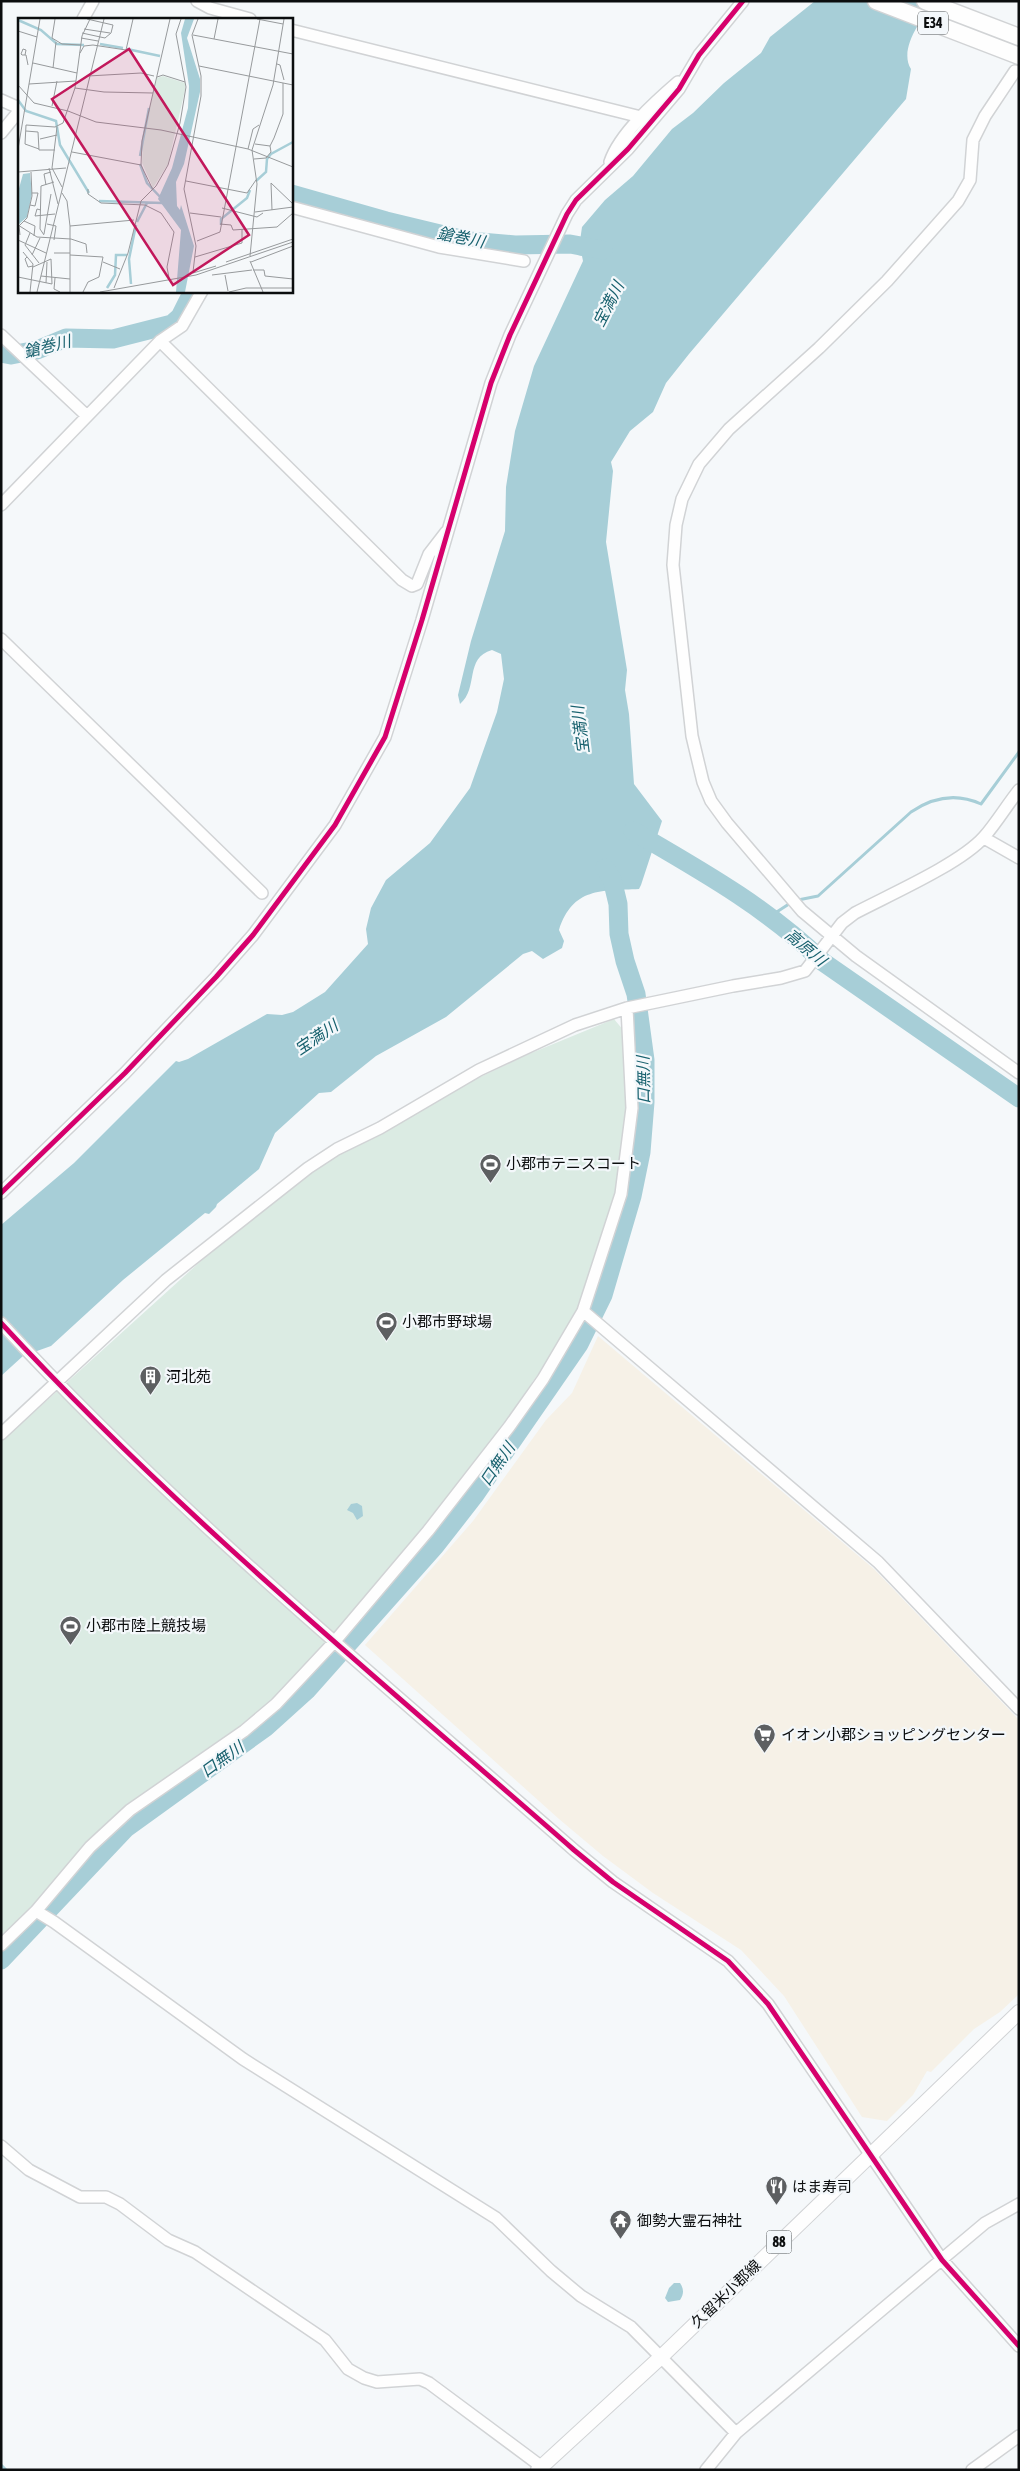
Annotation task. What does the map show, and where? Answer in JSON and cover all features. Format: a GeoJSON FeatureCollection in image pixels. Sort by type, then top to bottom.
{"type":"FeatureCollection","features":[{"type":"Feature","properties":{"kind":"highway","name":"E34"},"geometry":{"type":"LineString","coordinates":[[876,1],[991,45],[1017,63]]}},
{"type":"Feature","properties":{"kind":"highway","name":"E34"},"geometry":{"type":"LineString","coordinates":[[925,1],[1019,37]]}},
{"type":"Feature","properties":{"kind":"main road","name":"久留米小郡線"},"geometry":{"type":"LineString","coordinates":[[540,2468],[661,2357],[1019,2012]]}},
{"type":"Feature","properties":{"kind":"street"},"geometry":{"type":"LineString","coordinates":[[84,18],[93,1]]}},
{"type":"Feature","properties":{"kind":"street"},"geometry":{"type":"LineString","coordinates":[[197,1],[210,8],[246,18]]}},
{"type":"Feature","properties":{"kind":"street"},"geometry":{"type":"LineString","coordinates":[[1,1193],[125,1073],[216,977],[253,935],[335,825],[385,737],[449,529],[491,383],[510,335],[567,214],[576,200],[608,170],[667,104],[710,40],[743,1]]}},
{"type":"Feature","properties":{"kind":"street"},"geometry":{"type":"LineString","coordinates":[[292,30],[641,117]]}},
{"type":"Feature","properties":{"kind":"street"},"geometry":{"type":"LineString","coordinates":[[1017,63],[1014,83],[985,116],[973,140],[970,180],[958,201],[887,281],[819,348],[729,428],[710,450],[688,484],[676,525],[673,565],[692,736],[703,782],[711,801],[727,823],[802,911],[830,937],[1019,1073]]}},
{"type":"Feature","properties":{"kind":"street"},"geometry":{"type":"LineString","coordinates":[[608,170],[612,157],[641,117],[689,72]]}},
{"type":"Feature","properties":{"kind":"street"},"geometry":{"type":"LineString","coordinates":[[1,100],[18,108]]}},
{"type":"Feature","properties":{"kind":"street"},"geometry":{"type":"LineString","coordinates":[[1,133],[18,110]]}},
{"type":"Feature","properties":{"kind":"street"},"geometry":{"type":"LineString","coordinates":[[292,207],[439,247],[524,261]]}},
{"type":"Feature","properties":{"kind":"street"},"geometry":{"type":"LineString","coordinates":[[1,505],[160,341],[182,326],[201,292]]}},
{"type":"Feature","properties":{"kind":"street"},"geometry":{"type":"LineString","coordinates":[[1,335],[88,416]]}},
{"type":"Feature","properties":{"kind":"street"},"geometry":{"type":"LineString","coordinates":[[160,341],[402,580],[412,586],[417,584],[429,554],[441,535],[449,529]]}},
{"type":"Feature","properties":{"kind":"street"},"geometry":{"type":"LineString","coordinates":[[1,639],[262,892]]}},
{"type":"Feature","properties":{"kind":"street"},"geometry":{"type":"LineString","coordinates":[[1,1434],[166,1280],[315,1163],[487,1066],[575,1025],[627,1008],[781,978],[805,971],[830,937],[855,913],[945,865],[967,852],[984,838],[1019,790]]}},
{"type":"Feature","properties":{"kind":"street"},"geometry":{"type":"LineString","coordinates":[[984,838],[1019,858]]}},
{"type":"Feature","properties":{"kind":"street"},"geometry":{"type":"LineString","coordinates":[[1,1945],[36,1911],[90,1847],[130,1810],[257,1720],[276,1704],[335,1641],[428,1530],[509,1427],[542,1379],[583,1311],[621,1194],[632,1108],[627,1008]]}},
{"type":"Feature","properties":{"kind":"street"},"geometry":{"type":"LineString","coordinates":[[583,1311],[878,1562],[1019,1709]]}},
{"type":"Feature","properties":{"kind":"street"},"geometry":{"type":"LineString","coordinates":[[1,1323],[56,1383],[192,1516],[574,1850],[613,1882],[728,1961],[742,1975],[768,2004],[942,2260],[1019,2346]]}},
{"type":"Feature","properties":{"kind":"street"},"geometry":{"type":"LineString","coordinates":[[36,1911],[54,1922],[243,2059],[496,2218],[551,2271],[581,2296],[631,2328],[736,2433]]}},
{"type":"Feature","properties":{"kind":"street"},"geometry":{"type":"LineString","coordinates":[[1,2146],[29,2170],[80,2197],[106,2197],[120,2204],[168,2240],[195,2252],[325,2340],[348,2369],[377,2382],[420,2379],[439,2390],[540,2468]]}},
{"type":"Feature","properties":{"kind":"street"},"geometry":{"type":"LineString","coordinates":[[706,2470],[736,2433],[985,2224],[1019,2204]]}},
{"type":"Feature","properties":{"kind":"street"},"geometry":{"type":"LineString","coordinates":[[972,2470],[1019,2436]]}},
{"type":"Feature","properties":{"kind":"shaded area"},"geometry":{"type":"Polygon","coordinates":[[[614,1019],[624,1031],[628,1108],[617,1197],[582,1300],[555,1352],[533,1381],[519,1407],[427,1530],[280,1694],[243,1725],[129,1808],[1,1939],[1,1442],[223,1241],[329,1160],[446,1093],[529,1054],[614,1019]]]}},
{"type":"Feature","properties":{"kind":"shaded area","name":"イオン小郡ショッピングセンター"},"geometry":{"type":"Polygon","coordinates":[[[598,1336],[874,1569],[1019,1720],[1019,1994],[1000,2012],[974,2029],[931,2072],[927,2071],[913,2095],[887,2121],[862,2117],[784,1996],[741,1950],[653,1893],[603,1856],[559,1819],[365,1645],[473,1521],[546,1420],[572,1393],[598,1336]]]}},
{"type":"Feature","properties":{"kind":"water","name":"宝満川"},"geometry":{"type":"Polygon","coordinates":[[[815,1],[934,1],[918,24],[910,43],[908,61],[911,69],[906,99],[689,354],[666,383],[653,412],[630,431],[611,462],[613,471],[606,542],[627,670],[625,690],[629,714],[634,784],[662,821],[639,889],[612,890],[590,894],[580,899],[565,916],[559,930],[564,941],[562,948],[543,959],[532,951],[523,954],[446,1017],[376,1056],[331,1092],[319,1093],[275,1133],[259,1169],[217,1204],[209,1214],[205,1213],[123,1280],[51,1346],[23,1356],[1,1376],[1,1225],[74,1163],[176,1061],[188,1059],[267,1014],[282,1015],[293,1012],[325,992],[368,944],[366,929],[371,908],[386,880],[430,843],[470,788],[497,712],[504,679],[501,654],[492,650],[483,654],[475,666],[466,697],[460,704],[458,695],[471,641],[505,531],[506,487],[515,431],[534,366],[583,261],[582,256],[578,255],[582,227],[605,200],[633,176],[672,129],[761,53],[770,37],[815,1]]]}},
{"type":"Feature","properties":{"kind":"water"},"geometry":{"type":"Polygon","coordinates":[[[357,1503],[362,1506],[363,1516],[357,1520],[353,1513],[347,1510],[351,1504],[357,1503]]]}},
{"type":"Feature","properties":{"kind":"water"},"geometry":{"type":"Polygon","coordinates":[[[674,2283],[680,2283],[683,2289],[682,2296],[680,2300],[668,2302],[665,2298],[669,2288],[674,2283]]]}},
{"type":"Feature","properties":{"kind":"waterway","name":"鎗巻川"},"geometry":{"type":"LineString","coordinates":[[292,194],[386,221],[469,241],[515,245],[570,244],[603,250]]}},
{"type":"Feature","properties":{"kind":"waterway","name":"鎗巻川"},"geometry":{"type":"LineString","coordinates":[[1,353],[11,355],[37,350],[66,338],[113,339],[172,324],[180,317],[192,292]]}},
{"type":"Feature","properties":{"kind":"waterway"},"geometry":{"type":"LineString","coordinates":[[798,900],[818,896],[911,812],[919,807],[945,798],[963,798],[981,804],[1019,752]]}},
{"type":"Feature","properties":{"kind":"waterway","name":"高原川"},"geometry":{"type":"LineString","coordinates":[[633,831],[708,875],[756,907],[802,942],[823,962],[1019,1098]]}},
{"type":"Feature","properties":{"kind":"waterway","name":"口無川"},"geometry":{"type":"LineString","coordinates":[[1,1960],[126,1828],[266,1727],[307,1690],[435,1546],[474,1496],[579,1344],[603,1295],[632,1196],[641,1152],[645,1102],[645,1060],[636,994],[625,961],[619,934],[618,904],[612,879],[605,868]]}},
{"type":"Feature","properties":{"kind":"waterway"},"geometry":{"type":"LineString","coordinates":[[769,917],[792,902]]}},
{"type":"Feature","properties":{"kind":"waterway"},"geometry":{"type":"LineString","coordinates":[[1,2465],[6,2470]]}},
{"type":"Feature","properties":{"kind":"cycle path"},"geometry":{"type":"LineString","coordinates":[[1,1193],[125,1073],[216,977],[253,935],[335,825],[385,737],[422,620],[491,383],[510,335],[567,214],[576,200],[628,149],[679,89],[699,55],[743,1]]}},
{"type":"Feature","properties":{"kind":"cycle path"},"geometry":{"type":"LineString","coordinates":[[1,1323],[137,1462],[280,1594],[613,1882],[728,1961],[768,2004],[942,2260],[1019,2346]]}},
{"type":"Feature","properties":{"kind":"place","name":"小郡市テニスコート"},"geometry":{"type":"Point","coordinates":[490,1183]}},
{"type":"Feature","properties":{"kind":"place","name":"小郡市野球場"},"geometry":{"type":"Point","coordinates":[386,1341]}},
{"type":"Feature","properties":{"kind":"place","name":"河北苑"},"geometry":{"type":"Point","coordinates":[150,1396]}},
{"type":"Feature","properties":{"kind":"place","name":"小郡市陸上競技場"},"geometry":{"type":"Point","coordinates":[70,1645]}},
{"type":"Feature","properties":{"kind":"place","name":"イオン小郡ショッピングセンター"},"geometry":{"type":"Point","coordinates":[765,1754]}},
{"type":"Feature","properties":{"kind":"place","name":"はま寿司"},"geometry":{"type":"Point","coordinates":[776,2206]}},
{"type":"Feature","properties":{"kind":"place","name":"御勢大霊石神社"},"geometry":{"type":"Point","coordinates":[621,2240]}}]}
